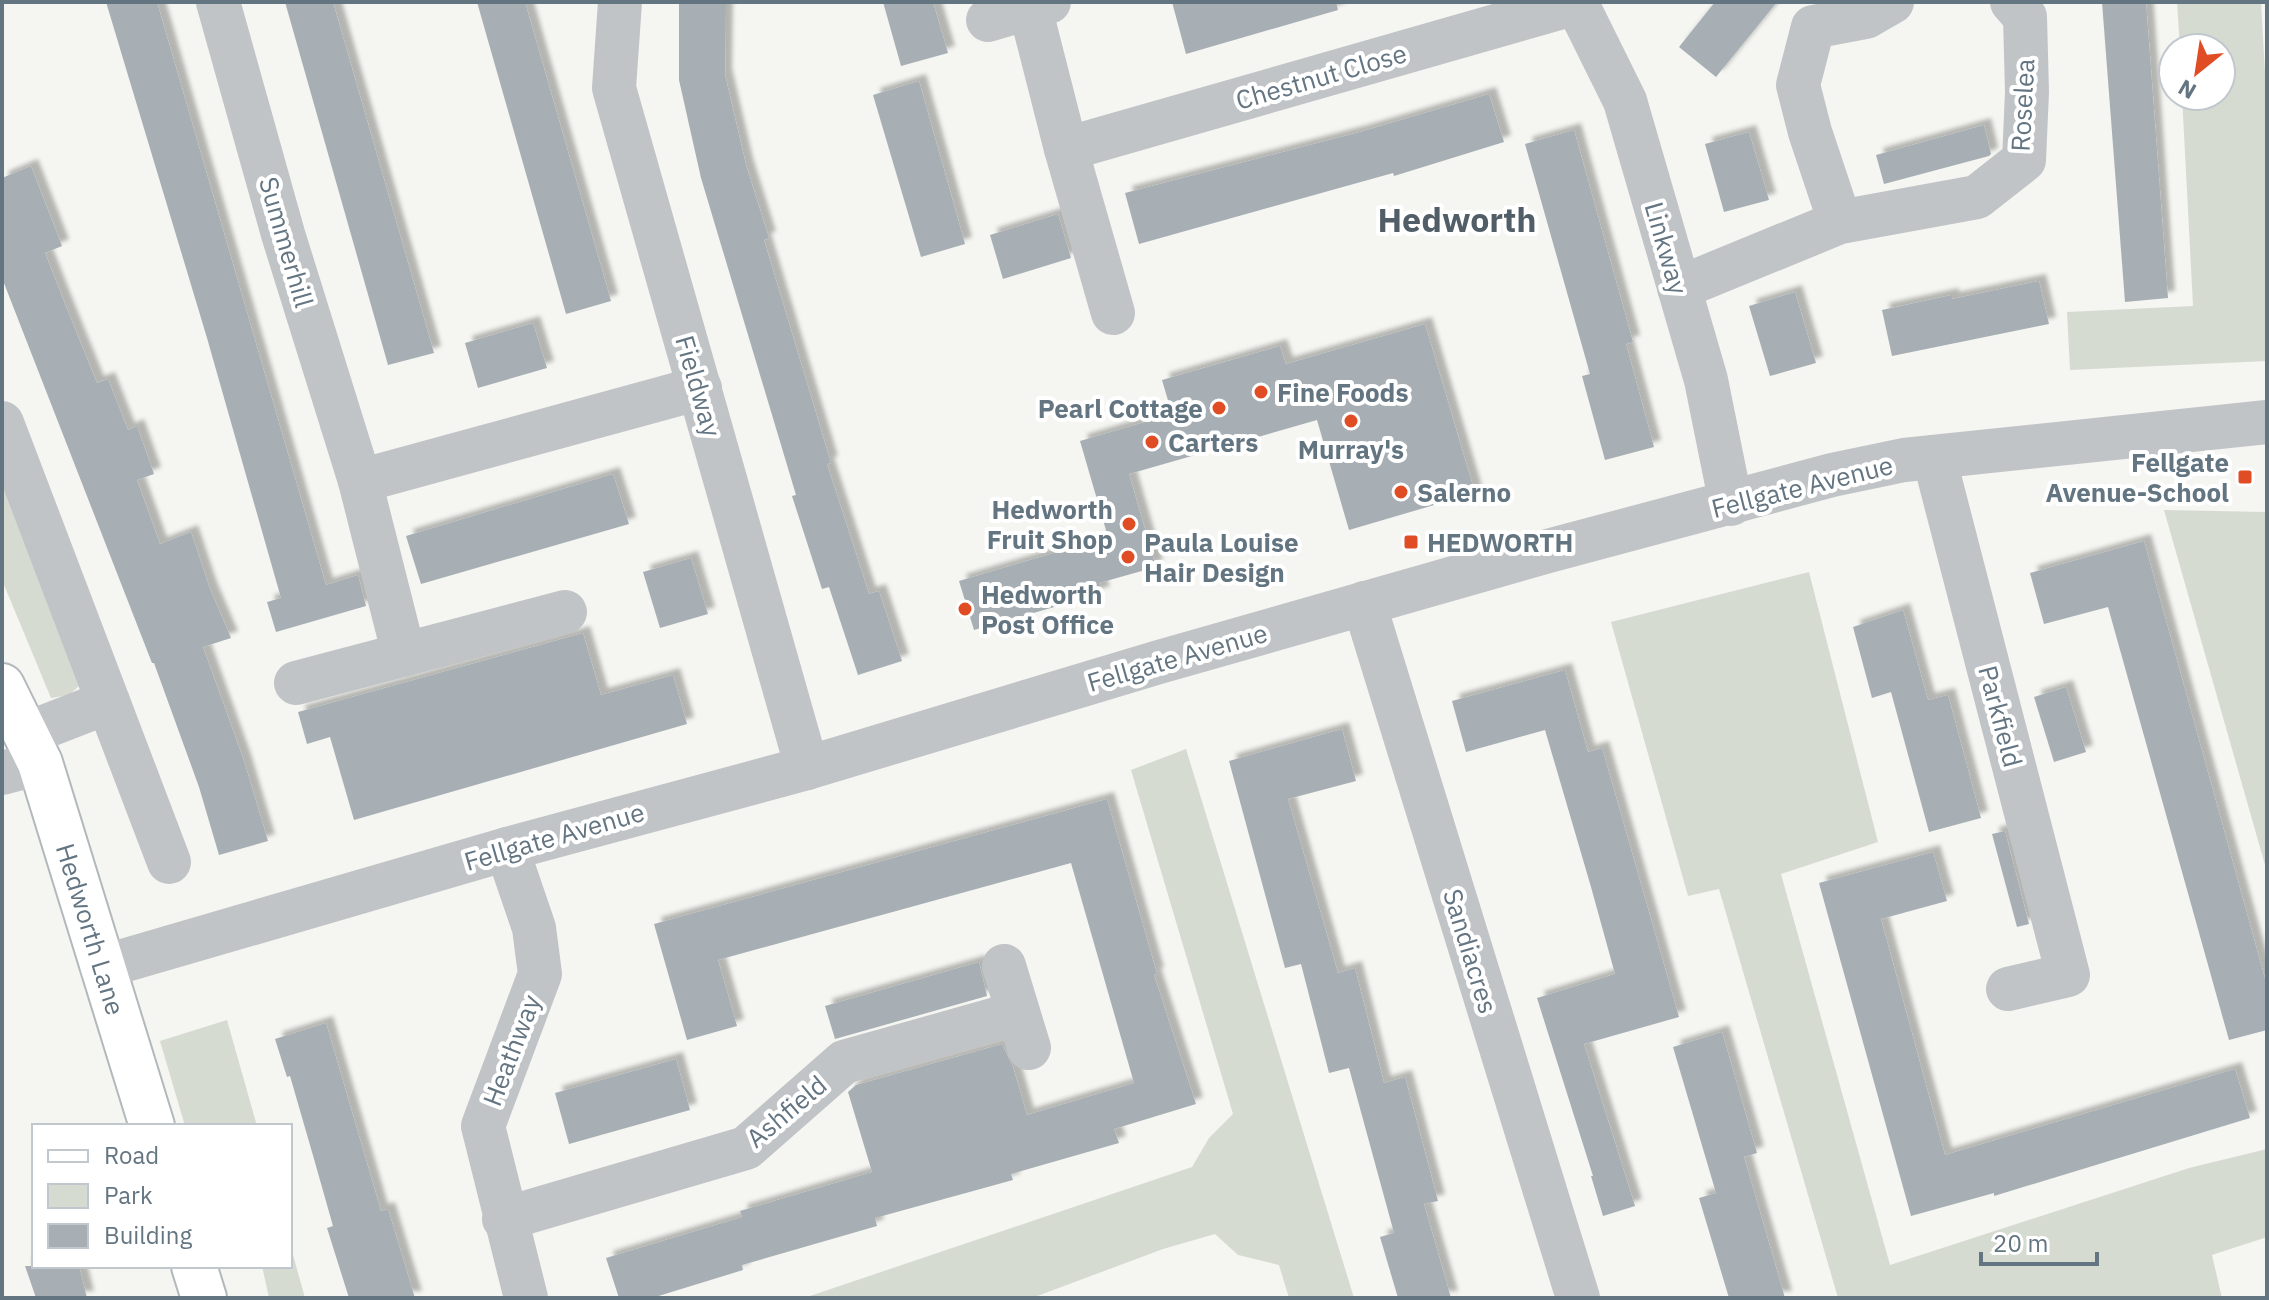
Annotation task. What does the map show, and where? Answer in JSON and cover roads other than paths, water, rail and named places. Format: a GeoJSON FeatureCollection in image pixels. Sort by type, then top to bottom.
{"type":"FeatureCollection","features":[{"type":"Feature","properties":{"kind":"street","name":"Summerhill"},"geometry":{"type":"LineString","coordinates":[[218,2],[283,234],[360,481],[404,655]]}},
{"type":"Feature","properties":{"kind":"street","name":"Fieldway"},"geometry":{"type":"LineString","coordinates":[[620,2],[614,88],[807,768]]}},
{"type":"Feature","properties":{"kind":"street"},"geometry":{"type":"LineString","coordinates":[[1840,222],[1798,85],[1813,27],[1866,17],[1892,2]]}},
{"type":"Feature","properties":{"kind":"street","name":"Roselea"},"geometry":{"type":"LineString","coordinates":[[1679,288],[1840,222],[1977,197],[2024,160],[2027,92],[2025,17],[2012,2]]}},
{"type":"Feature","properties":{"kind":"street","name":"Chestnut Close"},"geometry":{"type":"LineString","coordinates":[[1066,149],[1576,3]]}},
{"type":"Feature","properties":{"kind":"street","name":"Linkway"},"geometry":{"type":"LineString","coordinates":[[1576,3],[1625,101],[1706,380],[1731,504]]}},
{"type":"Feature","properties":{"kind":"street"},"geometry":{"type":"LineString","coordinates":[[988,20],[1040,5],[1066,149],[1113,313]]}},
{"type":"Feature","properties":{"kind":"street"},"geometry":{"type":"LineString","coordinates":[[360,481],[700,388]]}},
{"type":"Feature","properties":{"kind":"street","name":"Fellgate Avenue"},"geometry":{"type":"LineString","coordinates":[[102,967],[507,849],[807,768],[1364,603],[1832,475],[1934,457],[2267,422]]}},
{"type":"Feature","properties":{"kind":"street"},"geometry":{"type":"LineString","coordinates":[[2,423],[169,862]]}},
{"type":"Feature","properties":{"kind":"street","name":"Parkfield"},"geometry":{"type":"LineString","coordinates":[[1934,457],[2072,992],[2008,989]]}},
{"type":"Feature","properties":{"kind":"street","name":"Sandiacres"},"geometry":{"type":"LineString","coordinates":[[1364,603],[1578,1298]]}},
{"type":"Feature","properties":{"kind":"street"},"geometry":{"type":"LineString","coordinates":[[296,683],[565,612]]}},
{"type":"Feature","properties":{"kind":"street","name":"Hedworth Lane"},"geometry":{"type":"LineString","coordinates":[[2,686],[23,757],[102,967],[151,1124]]}},
{"type":"Feature","properties":{"kind":"street"},"geometry":{"type":"LineString","coordinates":[[23,757],[108,702]]}},
{"type":"Feature","properties":{"kind":"street","name":"Heathway"},"geometry":{"type":"LineString","coordinates":[[507,849],[534,928],[540,974],[483,1126],[526,1298]]}},
{"type":"Feature","properties":{"kind":"street","name":"Ashfield"},"geometry":{"type":"LineString","coordinates":[[504,1219],[746,1148],[844,1062],[1024,1031],[1004,966]]}},
{"type":"Feature","properties":{"kind":"street"},"geometry":{"type":"LineString","coordinates":[[195,1268],[204,1298]]}},
{"type":"Feature","properties":{"kind":"place","name":"Fine Foods"},"geometry":{"type":"Point","coordinates":[1261,392]}},
{"type":"Feature","properties":{"kind":"place","name":"Pearl Cottage"},"geometry":{"type":"Point","coordinates":[1219,408]}},
{"type":"Feature","properties":{"kind":"place","name":"Murray's"},"geometry":{"type":"Point","coordinates":[1351,421]}},
{"type":"Feature","properties":{"kind":"place","name":"Carters"},"geometry":{"type":"Point","coordinates":[1152,442]}},
{"type":"Feature","properties":{"kind":"place","name":"Fellgate Avenue-School"},"geometry":{"type":"Point","coordinates":[2245,477]}},
{"type":"Feature","properties":{"kind":"place","name":"Salerno"},"geometry":{"type":"Point","coordinates":[1401,492]}},
{"type":"Feature","properties":{"kind":"place","name":"Hedworth Fruit Shop"},"geometry":{"type":"Point","coordinates":[1129,524]}},
{"type":"Feature","properties":{"kind":"place","name":"HEDWORTH"},"geometry":{"type":"Point","coordinates":[1411,542]}},
{"type":"Feature","properties":{"kind":"place","name":"Paula Louise Hair Design"},"geometry":{"type":"Point","coordinates":[1128,557]}},
{"type":"Feature","properties":{"kind":"place","name":"Hedworth Post Office"},"geometry":{"type":"Point","coordinates":[965,609]}},
{"type":"Feature","properties":{"kind":"district","name":"Hedworth"},"geometry":{"type":"Point","coordinates":[1457,219]}}]}
